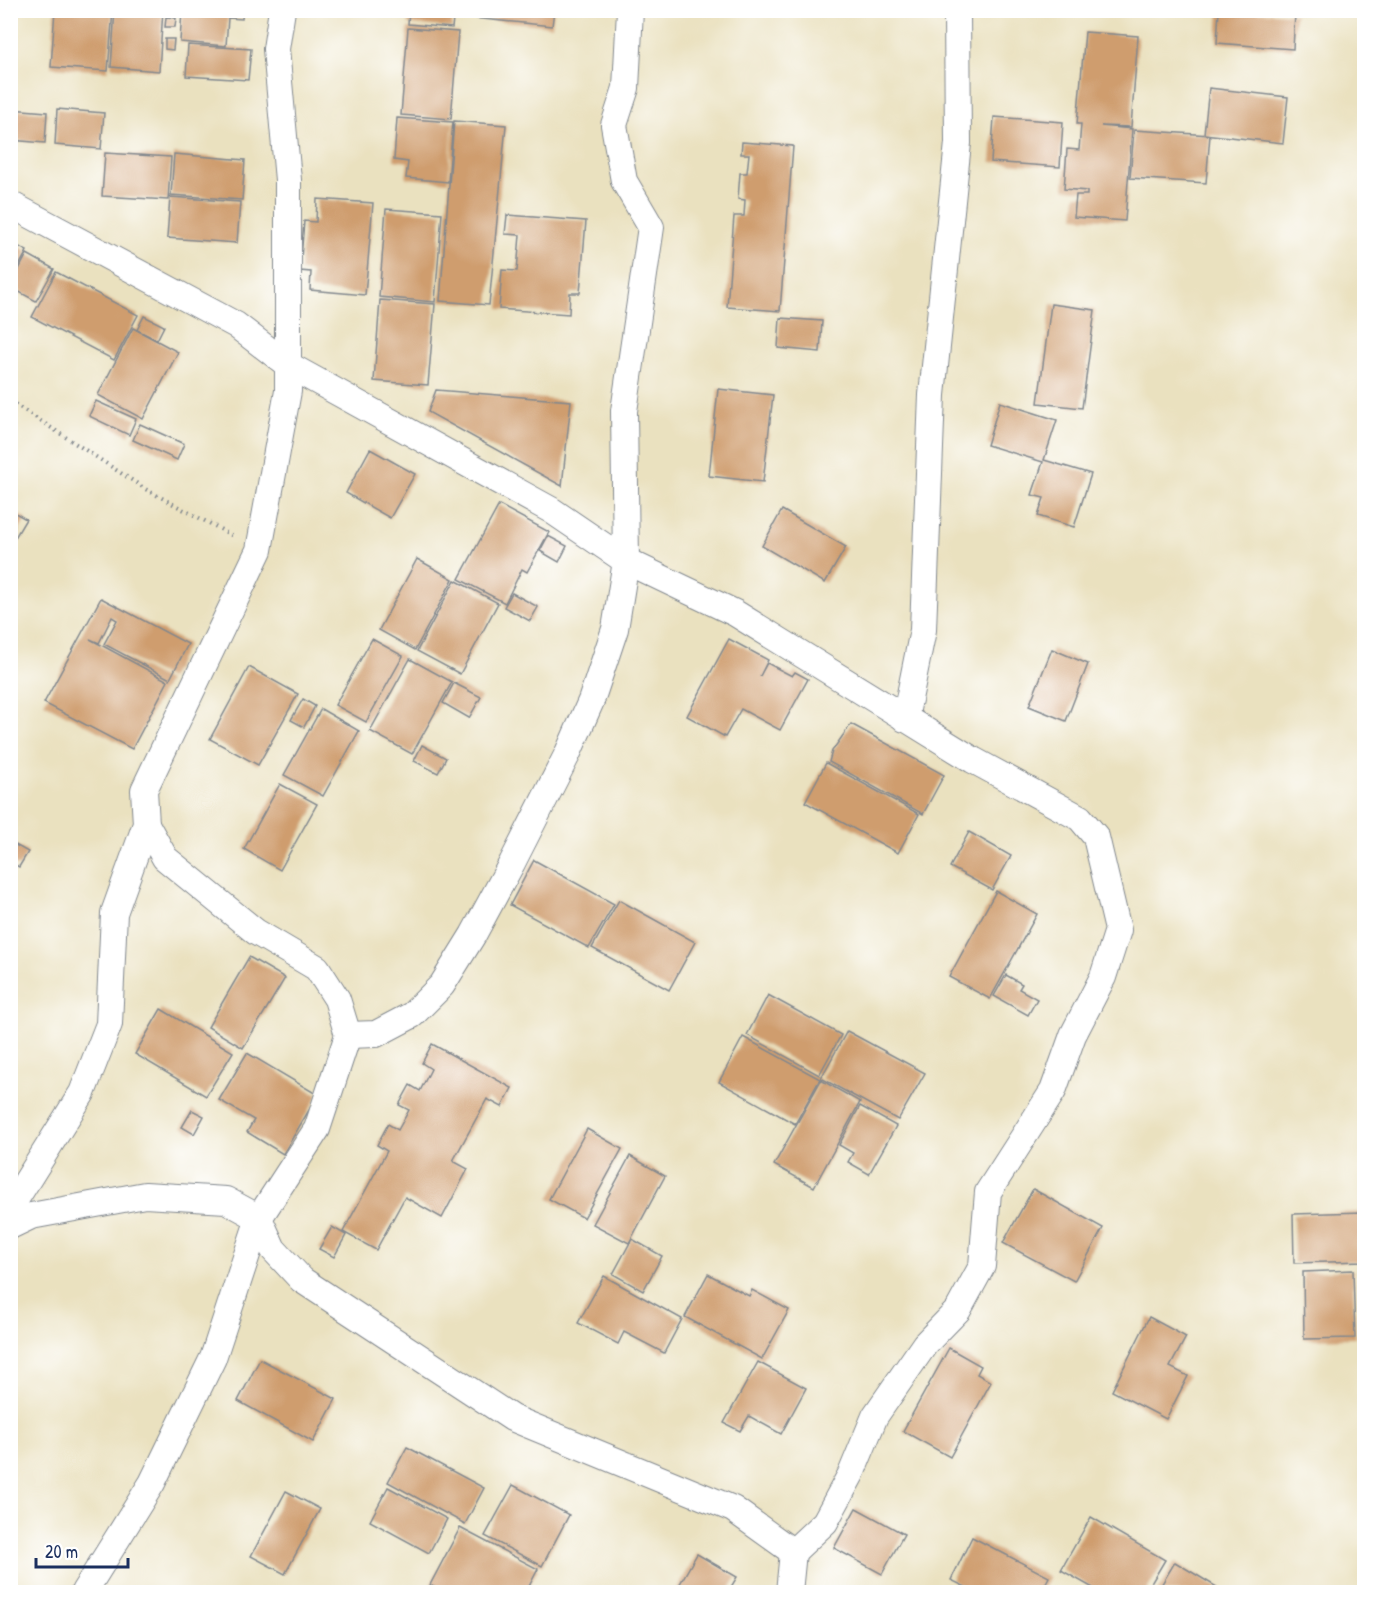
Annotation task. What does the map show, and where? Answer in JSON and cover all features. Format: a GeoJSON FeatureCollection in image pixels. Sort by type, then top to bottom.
{"type":"FeatureCollection","features":[{"type":"Feature","properties":{"kind":"street"},"geometry":{"type":"LineString","coordinates":[[10,1208],[82,1093],[109,1024],[114,913],[146,824],[144,790],[259,550],[288,391],[288,180],[276,49],[282,10]]}},
{"type":"Feature","properties":{"kind":"street"},"geometry":{"type":"LineString","coordinates":[[348,1035],[376,1034],[412,1015],[442,985],[473,935],[567,755],[591,701],[615,628],[626,561],[624,411],[651,227],[624,180],[615,125],[626,88],[630,10]]}},
{"type":"Feature","properties":{"kind":"street"},"geometry":{"type":"LineString","coordinates":[[905,719],[923,630],[932,395],[958,143],[958,11]]}},
{"type":"Feature","properties":{"kind":"street"},"geometry":{"type":"LineString","coordinates":[[10,204],[236,325],[288,365],[551,510],[626,561],[735,613],[905,719],[1080,818],[1096,837],[1118,930],[1103,977],[1073,1035],[1053,1091],[988,1192],[982,1266],[958,1310],[925,1344],[875,1416],[851,1474],[825,1522],[793,1552],[789,1593]]}},
{"type":"Feature","properties":{"kind":"street"},"geometry":{"type":"LineString","coordinates":[[84,1593],[152,1483],[213,1358],[259,1218],[317,1129],[348,1035],[337,999],[317,968],[256,932],[165,858],[146,824]]}},
{"type":"Feature","properties":{"kind":"street"},"geometry":{"type":"LineString","coordinates":[[10,1226],[32,1216],[145,1195],[226,1200],[259,1218],[273,1249],[302,1280],[512,1418],[733,1509],[793,1552]]}},
{"type":"Feature","properties":{"kind":"path"},"geometry":{"type":"LineString","coordinates":[[10,401],[147,490],[259,550]]}},
{"type":"Feature","properties":{"kind":"building"},"geometry":{"type":"Polygon","coordinates":[[[55,10],[113,10],[108,71],[51,67],[55,10]]]}},
{"type":"Feature","properties":{"kind":"building"},"geometry":{"type":"Polygon","coordinates":[[[115,10],[163,10],[159,71],[111,67],[115,10]]]}},
{"type":"Feature","properties":{"kind":"building"},"geometry":{"type":"Polygon","coordinates":[[[182,10],[243,10],[242,19],[228,18],[226,46],[180,42],[182,10]]]}},
{"type":"Feature","properties":{"kind":"building"},"geometry":{"type":"Polygon","coordinates":[[[409,10],[454,10],[452,28],[408,24],[409,10]]]}},
{"type":"Feature","properties":{"kind":"building"},"geometry":{"type":"Polygon","coordinates":[[[464,10],[554,10],[552,26],[463,17],[464,10]]]}},
{"type":"Feature","properties":{"kind":"building"},"geometry":{"type":"Polygon","coordinates":[[[1219,10],[1295,14],[1293,49],[1217,43],[1219,10]]]}},
{"type":"Feature","properties":{"kind":"building"},"geometry":{"type":"Polygon","coordinates":[[[166,17],[176,18],[175,27],[165,27],[166,17]]]}},
{"type":"Feature","properties":{"kind":"building"},"geometry":{"type":"Polygon","coordinates":[[[408,28],[458,32],[451,119],[401,115],[408,28]]]}},
{"type":"Feature","properties":{"kind":"building"},"geometry":{"type":"Polygon","coordinates":[[[1085,32],[1138,36],[1131,127],[1101,126],[1132,129],[1125,221],[1074,217],[1076,195],[1087,195],[1087,191],[1064,189],[1067,149],[1079,150],[1081,124],[1077,124],[1085,32]]]}},
{"type":"Feature","properties":{"kind":"building"},"geometry":{"type":"Polygon","coordinates":[[[165,39],[174,39],[173,50],[165,49],[165,39]]]}},
{"type":"Feature","properties":{"kind":"building"},"geometry":{"type":"Polygon","coordinates":[[[188,45],[251,49],[248,80],[186,76],[188,45]]]}},
{"type":"Feature","properties":{"kind":"building"},"geometry":{"type":"Polygon","coordinates":[[[1209,88],[1288,97],[1283,143],[1204,134],[1209,88]]]}},
{"type":"Feature","properties":{"kind":"building"},"geometry":{"type":"Polygon","coordinates":[[[10,109],[47,112],[45,143],[10,140],[10,109]]]}},
{"type":"Feature","properties":{"kind":"building"},"geometry":{"type":"Polygon","coordinates":[[[57,109],[104,113],[101,149],[55,145],[57,109]]]}},
{"type":"Feature","properties":{"kind":"building"},"geometry":{"type":"Polygon","coordinates":[[[994,117],[1063,122],[1060,167],[991,162],[994,117]]]}},
{"type":"Feature","properties":{"kind":"building"},"geometry":{"type":"Polygon","coordinates":[[[397,118],[453,122],[448,182],[406,178],[408,162],[394,160],[397,118]]]}},
{"type":"Feature","properties":{"kind":"building"},"geometry":{"type":"Polygon","coordinates":[[[454,121],[506,125],[489,305],[440,301],[454,121]]]}},
{"type":"Feature","properties":{"kind":"building"},"geometry":{"type":"Polygon","coordinates":[[[1134,130],[1210,135],[1206,183],[1130,178],[1134,130]]]}},
{"type":"Feature","properties":{"kind":"building"},"geometry":{"type":"Polygon","coordinates":[[[742,142],[793,146],[780,311],[727,307],[734,216],[744,216],[745,200],[738,199],[740,173],[747,173],[749,154],[741,154],[742,142]]]}},
{"type":"Feature","properties":{"kind":"building"},"geometry":{"type":"Polygon","coordinates":[[[105,153],[171,157],[168,200],[102,196],[105,153]]]}},
{"type":"Feature","properties":{"kind":"building"},"geometry":{"type":"Polygon","coordinates":[[[174,154],[245,160],[242,200],[171,195],[174,154]]]}},
{"type":"Feature","properties":{"kind":"building"},"geometry":{"type":"Polygon","coordinates":[[[170,197],[240,202],[237,243],[167,238],[170,197]]]}},
{"type":"Feature","properties":{"kind":"building"},"geometry":{"type":"Polygon","coordinates":[[[317,199],[373,203],[365,295],[310,290],[311,272],[300,271],[304,221],[316,222],[317,199]]]}},
{"type":"Feature","properties":{"kind":"building"},"geometry":{"type":"Polygon","coordinates":[[[386,209],[442,213],[435,302],[379,297],[386,209]]]}},
{"type":"Feature","properties":{"kind":"building"},"geometry":{"type":"Polygon","coordinates":[[[507,215],[586,221],[580,293],[570,293],[569,314],[499,309],[502,270],[517,271],[520,235],[505,234],[507,215]]]}},
{"type":"Feature","properties":{"kind":"building"},"geometry":{"type":"Polygon","coordinates":[[[10,242],[27,251],[10,283],[10,242]]]}},
{"type":"Feature","properties":{"kind":"building"},"geometry":{"type":"Polygon","coordinates":[[[27,254],[54,269],[36,301],[10,287],[27,254]]]}},
{"type":"Feature","properties":{"kind":"building"},"geometry":{"type":"Polygon","coordinates":[[[56,272],[138,315],[114,360],[32,317],[56,272]]]}},
{"type":"Feature","properties":{"kind":"building"},"geometry":{"type":"Polygon","coordinates":[[[380,300],[435,304],[428,385],[374,381],[380,300]]]}},
{"type":"Feature","properties":{"kind":"building"},"geometry":{"type":"Polygon","coordinates":[[[1051,304],[1095,310],[1082,408],[1038,403],[1051,304]]]}},
{"type":"Feature","properties":{"kind":"building"},"geometry":{"type":"Polygon","coordinates":[[[144,316],[164,326],[157,340],[137,330],[144,316]]]}},
{"type":"Feature","properties":{"kind":"building"},"geometry":{"type":"Polygon","coordinates":[[[780,318],[822,321],[820,352],[778,348],[780,318]]]}},
{"type":"Feature","properties":{"kind":"building"},"geometry":{"type":"Polygon","coordinates":[[[133,328],[178,352],[143,419],[98,395],[133,328]]]}},
{"type":"Feature","properties":{"kind":"building"},"geometry":{"type":"Polygon","coordinates":[[[718,389],[773,395],[763,482],[709,476],[718,389]]]}},
{"type":"Feature","properties":{"kind":"building"},"geometry":{"type":"Polygon","coordinates":[[[436,390],[571,401],[562,486],[428,412],[436,390]]]}},
{"type":"Feature","properties":{"kind":"building"},"geometry":{"type":"Polygon","coordinates":[[[96,401],[136,419],[129,435],[89,416],[96,401]]]}},
{"type":"Feature","properties":{"kind":"building"},"geometry":{"type":"Polygon","coordinates":[[[1000,402],[1057,420],[1044,460],[1091,474],[1074,527],[1038,516],[1044,498],[1032,495],[1043,462],[987,445],[1000,402]]]}},
{"type":"Feature","properties":{"kind":"building"},"geometry":{"type":"Polygon","coordinates":[[[140,424],[184,444],[177,460],[133,440],[140,424]]]}},
{"type":"Feature","properties":{"kind":"building"},"geometry":{"type":"Polygon","coordinates":[[[370,449],[415,474],[390,518],[346,493],[370,449]]]}},
{"type":"Feature","properties":{"kind":"building"},"geometry":{"type":"Polygon","coordinates":[[[499,505],[549,532],[527,572],[522,569],[505,603],[459,579],[499,505]]]}},
{"type":"Feature","properties":{"kind":"building"},"geometry":{"type":"Polygon","coordinates":[[[10,510],[26,519],[10,546],[10,510]]]}},
{"type":"Feature","properties":{"kind":"building"},"geometry":{"type":"Polygon","coordinates":[[[782,510],[846,547],[825,583],[762,546],[782,510]]]}},
{"type":"Feature","properties":{"kind":"building"},"geometry":{"type":"Polygon","coordinates":[[[548,536],[567,546],[559,562],[540,551],[548,536]]]}},
{"type":"Feature","properties":{"kind":"building"},"geometry":{"type":"Polygon","coordinates":[[[417,559],[453,579],[415,650],[379,630],[417,559]]]}},
{"type":"Feature","properties":{"kind":"building"},"geometry":{"type":"Polygon","coordinates":[[[455,580],[498,603],[460,674],[417,651],[455,580]]]}},
{"type":"Feature","properties":{"kind":"building"},"geometry":{"type":"Polygon","coordinates":[[[512,593],[538,607],[530,621],[504,607],[512,593]]]}},
{"type":"Feature","properties":{"kind":"building"},"geometry":{"type":"Polygon","coordinates":[[[101,598],[188,644],[170,679],[104,644],[117,620],[112,617],[99,643],[90,639],[168,681],[132,749],[44,703],[101,598]]]}},
{"type":"Feature","properties":{"kind":"building"},"geometry":{"type":"Polygon","coordinates":[[[372,639],[403,656],[366,722],[335,705],[372,639]]]}},
{"type":"Feature","properties":{"kind":"building"},"geometry":{"type":"Polygon","coordinates":[[[729,639],[768,660],[760,676],[767,663],[792,676],[795,672],[808,679],[780,730],[741,709],[725,737],[687,716],[729,639]]]}},
{"type":"Feature","properties":{"kind":"building"},"geometry":{"type":"Polygon","coordinates":[[[1052,649],[1088,664],[1066,721],[1029,706],[1052,649]]]}},
{"type":"Feature","properties":{"kind":"building"},"geometry":{"type":"Polygon","coordinates":[[[410,659],[452,682],[412,754],[370,731],[410,659]]]}},
{"type":"Feature","properties":{"kind":"building"},"geometry":{"type":"Polygon","coordinates":[[[249,667],[298,694],[258,765],[210,739],[249,667]]]}},
{"type":"Feature","properties":{"kind":"building"},"geometry":{"type":"Polygon","coordinates":[[[454,683],[481,697],[469,718],[443,703],[454,683]]]}},
{"type":"Feature","properties":{"kind":"building"},"geometry":{"type":"Polygon","coordinates":[[[303,699],[315,706],[304,727],[291,720],[303,699]]]}},
{"type":"Feature","properties":{"kind":"building"},"geometry":{"type":"Polygon","coordinates":[[[321,709],[359,731],[323,796],[284,775],[321,709]]]}},
{"type":"Feature","properties":{"kind":"building"},"geometry":{"type":"Polygon","coordinates":[[[851,724],[944,775],[923,814],[829,762],[832,751],[851,724]]]}},
{"type":"Feature","properties":{"kind":"building"},"geometry":{"type":"Polygon","coordinates":[[[422,745],[446,758],[438,773],[414,761],[422,745]]]}},
{"type":"Feature","properties":{"kind":"building"},"geometry":{"type":"Polygon","coordinates":[[[826,763],[919,814],[898,853],[805,802],[826,763]]]}},
{"type":"Feature","properties":{"kind":"building"},"geometry":{"type":"Polygon","coordinates":[[[280,784],[317,804],[280,870],[244,849],[280,784]]]}},
{"type":"Feature","properties":{"kind":"building"},"geometry":{"type":"Polygon","coordinates":[[[969,832],[1011,856],[992,890],[950,867],[969,832]]]}},
{"type":"Feature","properties":{"kind":"building"},"geometry":{"type":"Polygon","coordinates":[[[10,842],[28,852],[19,867],[10,862],[10,842]]]}},
{"type":"Feature","properties":{"kind":"building"},"geometry":{"type":"Polygon","coordinates":[[[534,860],[614,904],[589,948],[510,905],[534,860]]]}},
{"type":"Feature","properties":{"kind":"building"},"geometry":{"type":"Polygon","coordinates":[[[996,891],[1037,914],[990,999],[949,977],[996,891]]]}},
{"type":"Feature","properties":{"kind":"building"},"geometry":{"type":"Polygon","coordinates":[[[619,900],[695,942],[669,990],[592,948],[619,900]]]}},
{"type":"Feature","properties":{"kind":"building"},"geometry":{"type":"Polygon","coordinates":[[[249,957],[285,978],[243,1048],[208,1027],[249,957]]]}},
{"type":"Feature","properties":{"kind":"building"},"geometry":{"type":"Polygon","coordinates":[[[1006,975],[1022,984],[1019,989],[1037,999],[1028,1015],[994,996],[1006,975]]]}},
{"type":"Feature","properties":{"kind":"building"},"geometry":{"type":"Polygon","coordinates":[[[768,995],[841,1035],[819,1075],[747,1035],[768,995]]]}},
{"type":"Feature","properties":{"kind":"building"},"geometry":{"type":"Polygon","coordinates":[[[161,1009],[233,1052],[206,1096],[135,1054],[161,1009]]]}},
{"type":"Feature","properties":{"kind":"building"},"geometry":{"type":"Polygon","coordinates":[[[847,1031],[925,1073],[898,1120],[821,1078],[847,1031]]]}},
{"type":"Feature","properties":{"kind":"building"},"geometry":{"type":"Polygon","coordinates":[[[743,1037],[820,1079],[795,1124],[719,1082],[743,1037]]]}},
{"type":"Feature","properties":{"kind":"building"},"geometry":{"type":"Polygon","coordinates":[[[432,1044],[512,1088],[502,1107],[487,1099],[453,1161],[468,1169],[442,1218],[405,1197],[376,1250],[343,1232],[387,1151],[377,1145],[388,1124],[398,1130],[409,1110],[399,1105],[410,1085],[420,1091],[431,1069],[422,1063],[432,1044]]]}},
{"type":"Feature","properties":{"kind":"building"},"geometry":{"type":"Polygon","coordinates":[[[247,1053],[318,1095],[283,1154],[247,1132],[254,1120],[219,1100],[247,1053]]]}},
{"type":"Feature","properties":{"kind":"building"},"geometry":{"type":"Polygon","coordinates":[[[821,1080],[860,1102],[814,1187],[774,1165],[821,1080]]]}},
{"type":"Feature","properties":{"kind":"building"},"geometry":{"type":"Polygon","coordinates":[[[860,1106],[896,1126],[869,1174],[848,1162],[853,1153],[839,1145],[860,1106]]]}},
{"type":"Feature","properties":{"kind":"building"},"geometry":{"type":"Polygon","coordinates":[[[192,1110],[204,1116],[194,1134],[182,1127],[192,1110]]]}},
{"type":"Feature","properties":{"kind":"building"},"geometry":{"type":"Polygon","coordinates":[[[587,1129],[622,1149],[584,1218],[549,1199],[587,1129]]]}},
{"type":"Feature","properties":{"kind":"building"},"geometry":{"type":"Polygon","coordinates":[[[630,1156],[665,1176],[629,1243],[593,1224],[630,1156]]]}},
{"type":"Feature","properties":{"kind":"building"},"geometry":{"type":"Polygon","coordinates":[[[1033,1189],[1103,1228],[1074,1281],[1003,1243],[1033,1189]]]}},
{"type":"Feature","properties":{"kind":"building"},"geometry":{"type":"Polygon","coordinates":[[[1364,1212],[1364,1261],[1294,1263],[1293,1214],[1364,1212]]]}},
{"type":"Feature","properties":{"kind":"building"},"geometry":{"type":"Polygon","coordinates":[[[332,1227],[346,1235],[334,1257],[319,1249],[332,1227]]]}},
{"type":"Feature","properties":{"kind":"building"},"geometry":{"type":"Polygon","coordinates":[[[632,1239],[662,1256],[643,1291],[613,1274],[632,1239]]]}},
{"type":"Feature","properties":{"kind":"building"},"geometry":{"type":"Polygon","coordinates":[[[1353,1270],[1355,1338],[1304,1339],[1303,1272],[1353,1270]]]}},
{"type":"Feature","properties":{"kind":"building"},"geometry":{"type":"Polygon","coordinates":[[[708,1274],[749,1296],[752,1290],[789,1310],[762,1359],[685,1317],[708,1274]]]}},
{"type":"Feature","properties":{"kind":"building"},"geometry":{"type":"Polygon","coordinates":[[[604,1276],[682,1319],[664,1353],[624,1332],[618,1344],[578,1323],[604,1276]]]}},
{"type":"Feature","properties":{"kind":"building"},"geometry":{"type":"Polygon","coordinates":[[[1149,1317],[1186,1337],[1170,1367],[1188,1376],[1166,1419],[1112,1391],[1149,1317]]]}},
{"type":"Feature","properties":{"kind":"building"},"geometry":{"type":"Polygon","coordinates":[[[949,1348],[981,1366],[977,1374],[991,1382],[950,1457],[903,1431],[949,1348]]]}},
{"type":"Feature","properties":{"kind":"building"},"geometry":{"type":"Polygon","coordinates":[[[260,1359],[336,1399],[313,1442],[238,1401],[260,1359]]]}},
{"type":"Feature","properties":{"kind":"building"},"geometry":{"type":"Polygon","coordinates":[[[758,1362],[806,1388],[781,1434],[749,1416],[740,1431],[724,1423],[758,1362]]]}},
{"type":"Feature","properties":{"kind":"building"},"geometry":{"type":"Polygon","coordinates":[[[407,1447],[484,1488],[465,1524],[388,1482],[407,1447]]]}},
{"type":"Feature","properties":{"kind":"building"},"geometry":{"type":"Polygon","coordinates":[[[513,1485],[569,1515],[542,1566],[485,1536],[513,1485]]]}},
{"type":"Feature","properties":{"kind":"building"},"geometry":{"type":"Polygon","coordinates":[[[388,1487],[447,1519],[429,1553],[370,1521],[388,1487]]]}},
{"type":"Feature","properties":{"kind":"building"},"geometry":{"type":"Polygon","coordinates":[[[286,1491],[320,1509],[285,1574],[251,1556],[286,1491]]]}},
{"type":"Feature","properties":{"kind":"building"},"geometry":{"type":"Polygon","coordinates":[[[856,1508],[904,1534],[882,1574],[834,1548],[856,1508]]]}},
{"type":"Feature","properties":{"kind":"building"},"geometry":{"type":"Polygon","coordinates":[[[1091,1517],[1165,1560],[1146,1592],[1100,1592],[1061,1570],[1091,1517]]]}},
{"type":"Feature","properties":{"kind":"building"},"geometry":{"type":"Polygon","coordinates":[[[460,1528],[538,1569],[526,1592],[468,1592],[457,1587],[454,1592],[444,1592],[430,1585],[460,1528]]]}},
{"type":"Feature","properties":{"kind":"building"},"geometry":{"type":"Polygon","coordinates":[[[972,1537],[1049,1577],[1041,1592],[976,1592],[951,1580],[972,1537]]]}},
{"type":"Feature","properties":{"kind":"building"},"geometry":{"type":"Polygon","coordinates":[[[697,1554],[737,1577],[728,1592],[684,1592],[677,1589],[697,1554]]]}},
{"type":"Feature","properties":{"kind":"building"},"geometry":{"type":"Polygon","coordinates":[[[1175,1562],[1225,1592],[1157,1592],[1175,1562]]]}}]}
